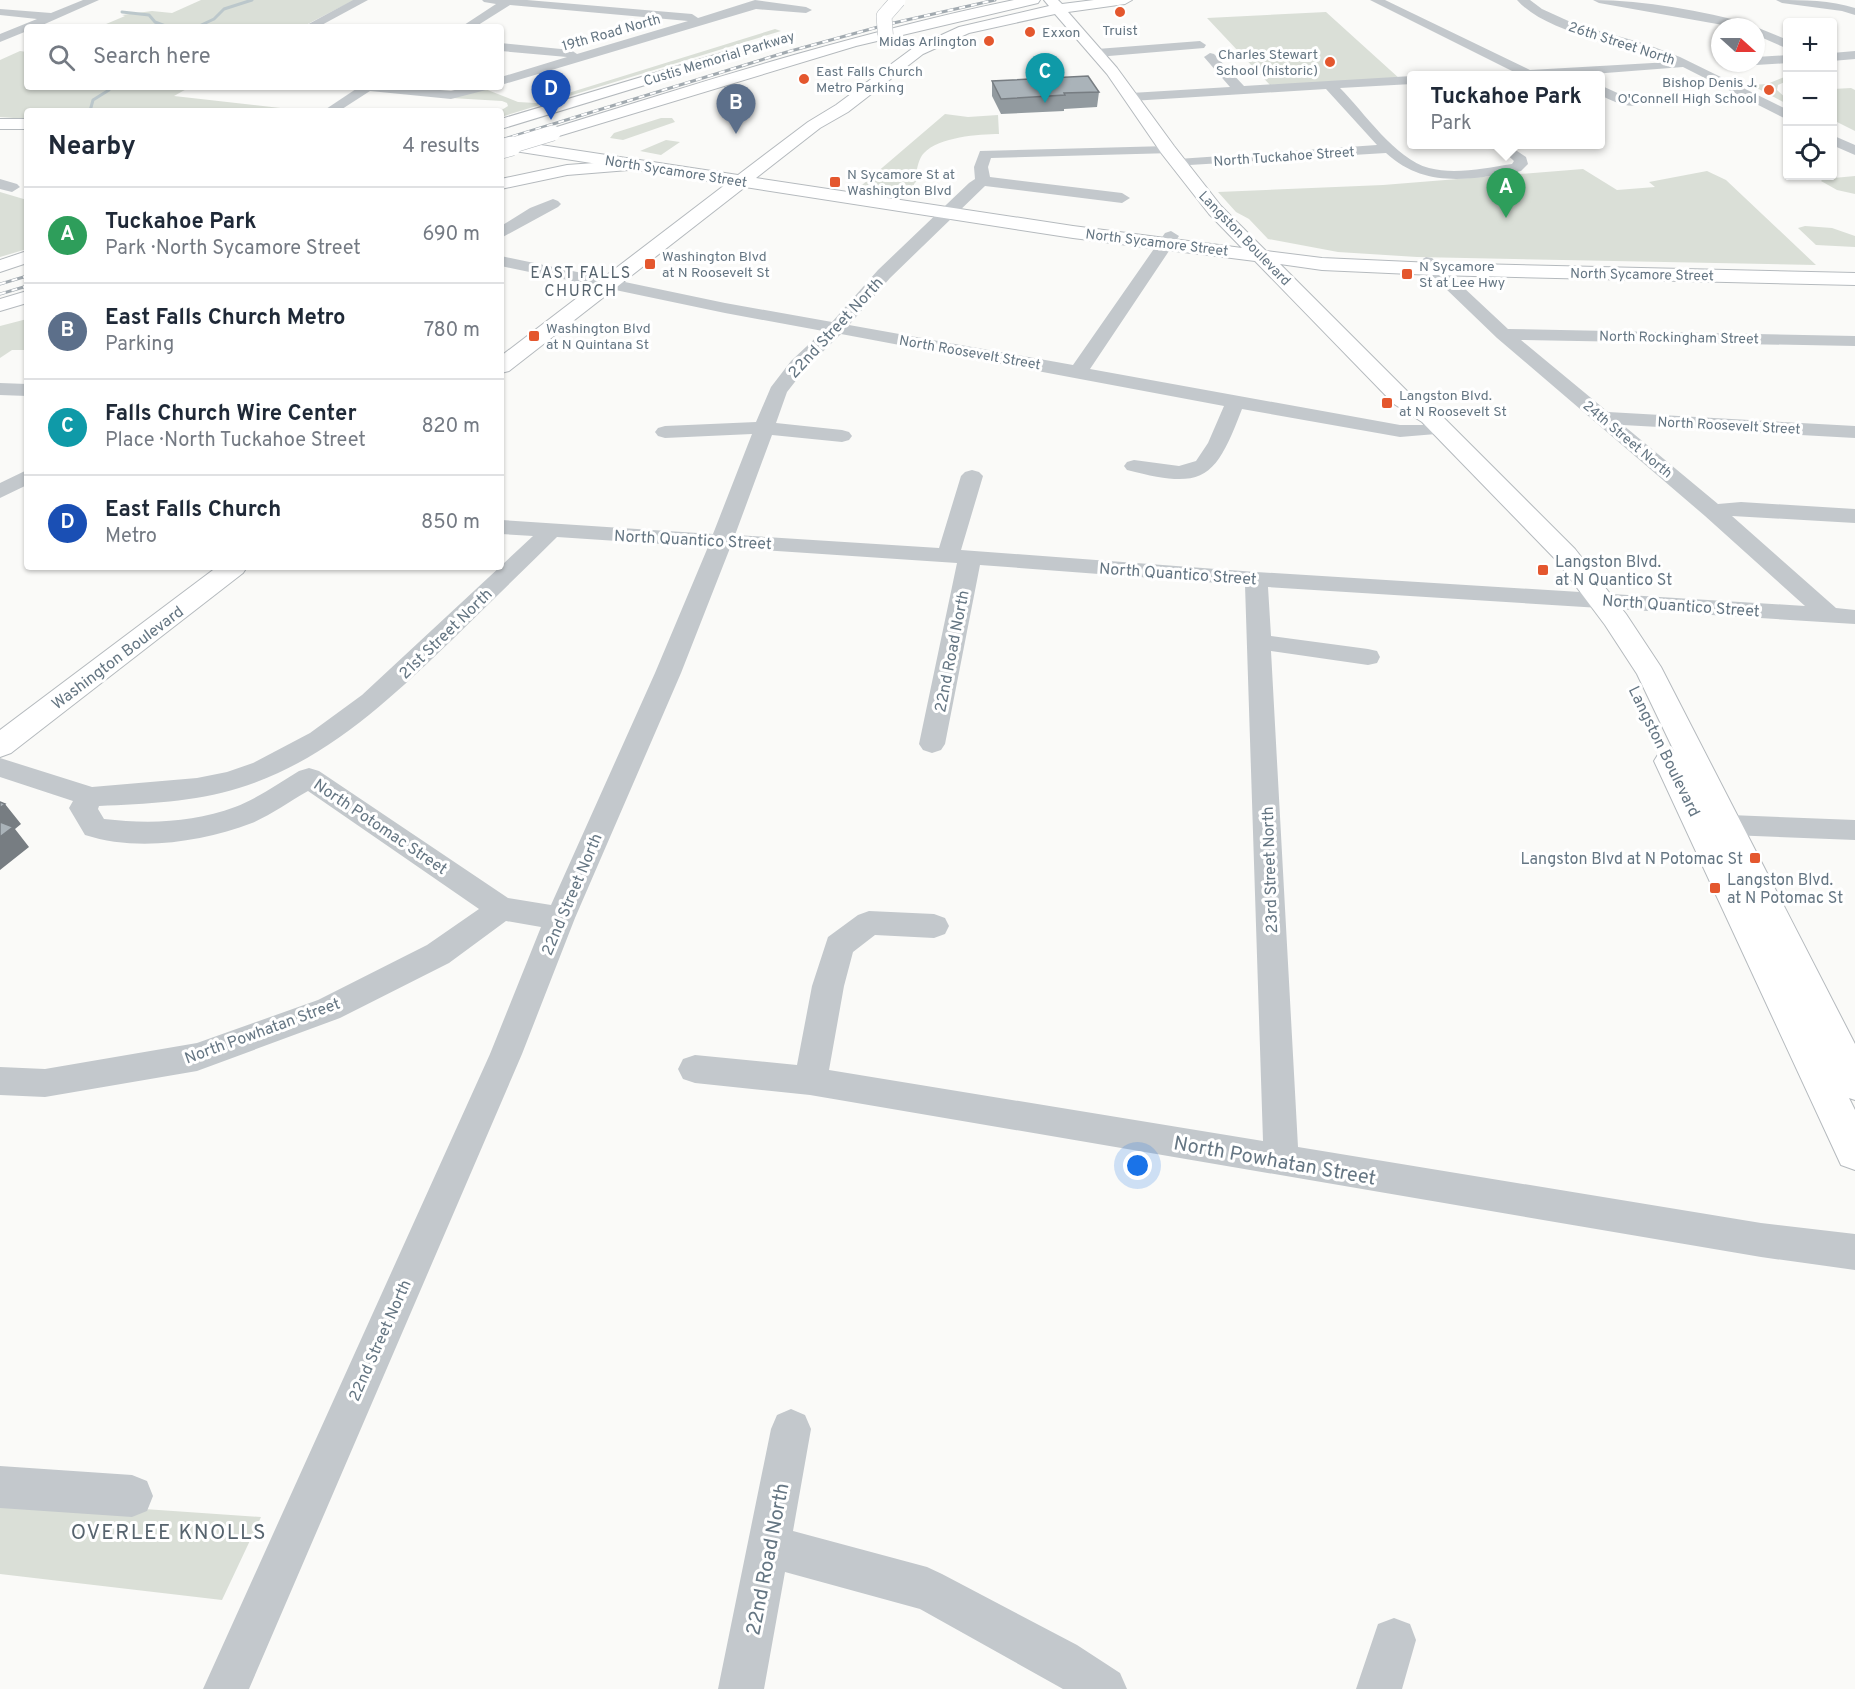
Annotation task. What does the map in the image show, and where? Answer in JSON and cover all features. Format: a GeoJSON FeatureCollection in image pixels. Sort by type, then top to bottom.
{"type":"FeatureCollection","features":[{"type":"Feature","properties":{"kind":"main road"},"geometry":{"type":"LineString","coordinates":[[505,358],[610,283],[814,125],[826,112],[877,72],[885,60],[884,16],[898,0]]}},
{"type":"Feature","properties":{"kind":"main road","name":"Langston Boulevard"},"geometry":{"type":"LineString","coordinates":[[1034,0],[1053,5],[1097,52],[1173,156],[1225,221],[1402,399],[1413,420],[1433,430],[1534,544],[1591,600],[1628,676],[1713,824],[1855,1083]]}},
{"type":"Feature","properties":{"kind":"main road","name":"Custis Memorial Parkway"},"geometry":{"type":"LineString","coordinates":[[504,148],[828,48],[934,21],[1034,0]]}},
{"type":"Feature","properties":{"kind":"main road"},"geometry":{"type":"LineString","coordinates":[[814,125],[838,114],[913,54],[928,46],[977,27],[1053,5],[1125,0]]}},
{"type":"Feature","properties":{"kind":"main road"},"geometry":{"type":"LineString","coordinates":[[872,15],[915,6]]}},
{"type":"Feature","properties":{"kind":"main road","name":"Custis Memorial Parkway"},"geometry":{"type":"LineString","coordinates":[[504,127],[746,50]]}},
{"type":"Feature","properties":{"kind":"main road"},"geometry":{"type":"LineString","coordinates":[[0,124],[24,124]]}},
{"type":"Feature","properties":{"kind":"main road","name":"North Sycamore Street"},"geometry":{"type":"LineString","coordinates":[[504,129],[588,154],[635,165],[745,178]]}},
{"type":"Feature","properties":{"kind":"main road"},"geometry":{"type":"LineString","coordinates":[[0,130],[24,130]]}},
{"type":"Feature","properties":{"kind":"main road","name":"North Sycamore Street"},"geometry":{"type":"LineString","coordinates":[[504,144],[588,154],[950,210],[1355,267],[1855,272]]}},
{"type":"Feature","properties":{"kind":"main road"},"geometry":{"type":"LineString","coordinates":[[504,183],[561,167],[588,154]]}},
{"type":"Feature","properties":{"kind":"main road"},"geometry":{"type":"LineString","coordinates":[[504,183],[567,170],[635,165]]}},
{"type":"Feature","properties":{"kind":"main road"},"geometry":{"type":"LineString","coordinates":[[1168,240],[1210,235],[1225,221]]}},
{"type":"Feature","properties":{"kind":"main road","name":"North Sycamore Street"},"geometry":{"type":"LineString","coordinates":[[1258,252],[1430,266],[1855,279]]}},
{"type":"Feature","properties":{"kind":"main road"},"geometry":{"type":"LineString","coordinates":[[0,266],[24,258]]}},
{"type":"Feature","properties":{"kind":"main road"},"geometry":{"type":"LineString","coordinates":[[1289,284],[1292,273],[1297,270],[1355,267]]}},
{"type":"Feature","properties":{"kind":"main road"},"geometry":{"type":"LineString","coordinates":[[0,276],[24,268]]}},
{"type":"Feature","properties":{"kind":"main road"},"geometry":{"type":"LineString","coordinates":[[0,305],[24,298]]}},
{"type":"Feature","properties":{"kind":"main road"},"geometry":{"type":"LineString","coordinates":[[0,316],[24,310]]}},
{"type":"Feature","properties":{"kind":"main road","name":"Washington Boulevard"},"geometry":{"type":"LineString","coordinates":[[0,746],[230,570]]}},
{"type":"Feature","properties":{"kind":"main road","name":"Langston Boulevard"},"geometry":{"type":"LineString","coordinates":[[1713,824],[1855,1152]]}},
{"type":"Feature","properties":{"kind":"street"},"geometry":{"type":"LineString","coordinates":[[35,24],[93,0]]}},
{"type":"Feature","properties":{"kind":"street"},"geometry":{"type":"LineString","coordinates":[[315,24],[362,0]]}},
{"type":"Feature","properties":{"kind":"street"},"geometry":{"type":"LineString","coordinates":[[488,0],[707,20]]}},
{"type":"Feature","properties":{"kind":"street"},"geometry":{"type":"LineString","coordinates":[[1376,0],[1520,71]]}},
{"type":"Feature","properties":{"kind":"street"},"geometry":{"type":"LineString","coordinates":[[1599,0],[1712,18]]}},
{"type":"Feature","properties":{"kind":"street"},"geometry":{"type":"LineString","coordinates":[[1782,0],[1851,8]]}},
{"type":"Feature","properties":{"kind":"street"},"geometry":{"type":"LineString","coordinates":[[1833,0],[1851,8]]}},
{"type":"Feature","properties":{"kind":"street"},"geometry":{"type":"LineString","coordinates":[[472,24],[509,1]]}},
{"type":"Feature","properties":{"kind":"street"},"geometry":{"type":"LineString","coordinates":[[1524,1],[1544,1]]}},
{"type":"Feature","properties":{"kind":"street","name":"26th Street North"},"geometry":{"type":"LineString","coordinates":[[1524,1],[1538,12],[1564,25],[1646,48],[1686,64],[1783,113]]}},
{"type":"Feature","properties":{"kind":"street"},"geometry":{"type":"LineString","coordinates":[[758,3],[806,10]]}},
{"type":"Feature","properties":{"kind":"street","name":"19th Road North"},"geometry":{"type":"LineString","coordinates":[[504,80],[758,3]]}},
{"type":"Feature","properties":{"kind":"street"},"geometry":{"type":"LineString","coordinates":[[0,12],[52,17]]}},
{"type":"Feature","properties":{"kind":"street"},"geometry":{"type":"LineString","coordinates":[[0,38],[24,28]]}},
{"type":"Feature","properties":{"kind":"street"},"geometry":{"type":"LineString","coordinates":[[1765,35],[1783,43]]}},
{"type":"Feature","properties":{"kind":"street"},"geometry":{"type":"LineString","coordinates":[[504,47],[586,55]]}},
{"type":"Feature","properties":{"kind":"street"},"geometry":{"type":"LineString","coordinates":[[1097,52],[1202,48],[1239,90]]}},
{"type":"Feature","properties":{"kind":"street"},"geometry":{"type":"LineString","coordinates":[[1837,57],[1855,55]]}},
{"type":"Feature","properties":{"kind":"street"},"geometry":{"type":"LineString","coordinates":[[1765,60],[1783,59]]}},
{"type":"Feature","properties":{"kind":"street"},"geometry":{"type":"LineString","coordinates":[[1603,71],[1711,63]]}},
{"type":"Feature","properties":{"kind":"street"},"geometry":{"type":"LineString","coordinates":[[1131,97],[1407,80]]}},
{"type":"Feature","properties":{"kind":"street"},"geometry":{"type":"LineString","coordinates":[[1329,86],[1390,148],[1414,167],[1428,172],[1446,174],[1519,166],[1521,160],[1508,149]]}},
{"type":"Feature","properties":{"kind":"street"},"geometry":{"type":"LineString","coordinates":[[335,108],[363,90]]}},
{"type":"Feature","properties":{"kind":"street"},"geometry":{"type":"LineString","coordinates":[[395,90],[440,95],[472,90]]}},
{"type":"Feature","properties":{"kind":"street"},"geometry":{"type":"LineString","coordinates":[[1605,92],[1621,100],[1638,101]]}},
{"type":"Feature","properties":{"kind":"street"},"geometry":{"type":"LineString","coordinates":[[1837,142],[1855,151]]}},
{"type":"Feature","properties":{"kind":"street","name":"North Tuckahoe Street"},"geometry":{"type":"LineString","coordinates":[[983,181],[981,167],[985,154],[1173,156],[1390,148]]}},
{"type":"Feature","properties":{"kind":"street"},"geometry":{"type":"LineString","coordinates":[[983,181],[1122,198]]}},
{"type":"Feature","properties":{"kind":"street","name":"22nd Street North"},"geometry":{"type":"LineString","coordinates":[[226,1689],[506,1054],[560,918],[672,663],[722,541],[778,391],[798,365],[837,328],[878,281],[974,186],[983,181]]}},
{"type":"Feature","properties":{"kind":"street"},"geometry":{"type":"LineString","coordinates":[[504,231],[553,204]]}},
{"type":"Feature","properties":{"kind":"street"},"geometry":{"type":"LineString","coordinates":[[1078,372],[1168,240]]}},
{"type":"Feature","properties":{"kind":"street","name":"North Roosevelt Street"},"geometry":{"type":"LineString","coordinates":[[504,262],[725,309],[1235,402],[1400,431],[1433,430]]}},
{"type":"Feature","properties":{"kind":"street","name":"24th Street North"},"geometry":{"type":"LineString","coordinates":[[1430,266],[1503,334],[1713,511],[1830,615]]}},
{"type":"Feature","properties":{"kind":"street","name":"North Rockingham Street"},"geometry":{"type":"LineString","coordinates":[[1503,334],[1855,341]]}},
{"type":"Feature","properties":{"kind":"street"},"geometry":{"type":"LineString","coordinates":[[0,389],[24,390]]}},
{"type":"Feature","properties":{"kind":"street"},"geometry":{"type":"LineString","coordinates":[[1134,466],[1169,473],[1197,472],[1211,460],[1235,402]]}},
{"type":"Feature","properties":{"kind":"street","name":"North Roosevelt Street"},"geometry":{"type":"LineString","coordinates":[[1603,418],[1855,432]]}},
{"type":"Feature","properties":{"kind":"street"},"geometry":{"type":"LineString","coordinates":[[665,432],[763,428],[842,436]]}},
{"type":"Feature","properties":{"kind":"street","name":"22nd Road North"},"geometry":{"type":"LineString","coordinates":[[932,744],[972,476]]}},
{"type":"Feature","properties":{"kind":"street"},"geometry":{"type":"LineString","coordinates":[[0,493],[24,478]]}},
{"type":"Feature","properties":{"kind":"street"},"geometry":{"type":"LineString","coordinates":[[0,493],[24,495]]}},
{"type":"Feature","properties":{"kind":"street"},"geometry":{"type":"LineString","coordinates":[[1713,511],[1741,509],[1855,516]]}},
{"type":"Feature","properties":{"kind":"street","name":"North Quantico Street"},"geometry":{"type":"LineString","coordinates":[[504,527],[1855,617]]}},
{"type":"Feature","properties":{"kind":"street","name":"21st Street North"},"geometry":{"type":"LineString","coordinates":[[91,797],[166,792],[231,781],[291,758],[335,731],[389,687],[551,531]]}},
{"type":"Feature","properties":{"kind":"street","name":"23rd Street North"},"geometry":{"type":"LineString","coordinates":[[1256,579],[1281,1161]]}},
{"type":"Feature","properties":{"kind":"street"},"geometry":{"type":"LineString","coordinates":[[1259,642],[1368,657]]}},
{"type":"Feature","properties":{"kind":"street"},"geometry":{"type":"LineString","coordinates":[[0,767],[91,797]]}},
{"type":"Feature","properties":{"kind":"street","name":"North Potomac Street"},"geometry":{"type":"LineString","coordinates":[[91,797],[84,808],[95,828],[136,833],[177,832],[244,815],[309,778],[501,909],[560,918]]}},
{"type":"Feature","properties":{"kind":"street"},"geometry":{"type":"LineString","coordinates":[[1713,824],[1855,830]]}},
{"type":"Feature","properties":{"kind":"street","name":"North Powhatan Street"},"geometry":{"type":"LineString","coordinates":[[0,1081],[45,1083],[197,1057],[329,1009],[438,954],[501,909]]}},
{"type":"Feature","properties":{"kind":"street"},"geometry":{"type":"LineString","coordinates":[[810,1081],[828,986],[839,946],[870,923],[934,926]]}},
{"type":"Feature","properties":{"kind":"street","name":"North Powhatan Street"},"geometry":{"type":"LineString","coordinates":[[695,1069],[810,1081],[1761,1240],[1855,1252]]}},
{"type":"Feature","properties":{"kind":"street","name":"22nd Road North"},"geometry":{"type":"LineString","coordinates":[[741,1689],[791,1429]]}},
{"type":"Feature","properties":{"kind":"street"},"geometry":{"type":"LineString","coordinates":[[0,1486],[132,1496]]}},
{"type":"Feature","properties":{"kind":"street"},"geometry":{"type":"LineString","coordinates":[[770,1546],[927,1589],[1061,1661],[1104,1689]]}},
{"type":"Feature","properties":{"kind":"street"},"geometry":{"type":"LineString","coordinates":[[1378,1689],[1394,1640]]}},
{"type":"Feature","properties":{"kind":"shaded area"},"geometry":{"type":"Polygon","coordinates":[[[201,0],[354,0],[308,24],[106,24],[125,16],[122,15],[152,11],[172,13],[201,0]]]}},
{"type":"Feature","properties":{"kind":"shaded area"},"geometry":{"type":"Polygon","coordinates":[[[1326,12],[1400,79],[1270,85],[1207,18],[1326,12]]]}},
{"type":"Feature","properties":{"kind":"shaded area"},"geometry":{"type":"Polygon","coordinates":[[[775,29],[781,31],[504,116],[504,108],[508,106],[502,101],[451,98],[488,90],[518,102],[536,103],[775,29]]]}},
{"type":"Feature","properties":{"kind":"shaded area"},"geometry":{"type":"Polygon","coordinates":[[[20,51],[24,52],[24,90],[185,90],[174,96],[280,108],[24,108],[24,119],[0,117],[0,60],[20,51]]]}},
{"type":"Feature","properties":{"kind":"shaded area"},"geometry":{"type":"Polygon","coordinates":[[[1783,78],[1783,83],[1778,85],[1777,90],[1783,95],[1783,102],[1751,85],[1767,84],[1783,78]]]}},
{"type":"Feature","properties":{"kind":"shaded area"},"geometry":{"type":"Polygon","coordinates":[[[1837,89],[1855,90],[1855,131],[1837,122],[1837,89]]]}},
{"type":"Feature","properties":{"kind":"shaded area"},"geometry":{"type":"Polygon","coordinates":[[[945,114],[968,117],[998,115],[999,134],[949,140],[931,148],[920,160],[916,175],[921,176],[914,184],[914,193],[862,185],[945,114]]]}},
{"type":"Feature","properties":{"kind":"shaded area"},"geometry":{"type":"Polygon","coordinates":[[[661,118],[672,118],[675,122],[623,140],[610,138],[614,133],[661,118]]]}},
{"type":"Feature","properties":{"kind":"shaded area"},"geometry":{"type":"Polygon","coordinates":[[[666,140],[680,142],[661,155],[640,151],[666,140]]]}},
{"type":"Feature","properties":{"kind":"shaded area"},"geometry":{"type":"Polygon","coordinates":[[[1583,169],[1617,190],[1655,187],[1649,182],[1707,171],[1726,180],[1816,265],[1417,257],[1338,252],[1268,239],[1249,219],[1236,212],[1218,192],[1383,185],[1583,169]]]}},
{"type":"Feature","properties":{"kind":"shaded area"},"geometry":{"type":"Polygon","coordinates":[[[1855,176],[1855,194],[1837,190],[1821,181],[1837,180],[1837,178],[1855,176]]]}},
{"type":"Feature","properties":{"kind":"shaded area"},"geometry":{"type":"Polygon","coordinates":[[[0,192],[24,199],[24,250],[0,257],[0,192]]]}},
{"type":"Feature","properties":{"kind":"shaded area"},"geometry":{"type":"Polygon","coordinates":[[[1805,226],[1832,228],[1855,236],[1855,247],[1816,245],[1798,228],[1805,226]]]}},
{"type":"Feature","properties":{"kind":"shaded area"},"geometry":{"type":"Polygon","coordinates":[[[24,320],[24,350],[12,350],[0,358],[0,326],[24,320]]]}},
{"type":"Feature","properties":{"kind":"shaded area"},"geometry":{"type":"Polygon","coordinates":[[[0,1499],[261,1517],[222,1600],[0,1574],[0,1499]]]}},
{"type":"Feature","properties":{"kind":"building"},"geometry":{"type":"Polygon","coordinates":[[[1088,76],[1099,92],[1001,99],[992,81],[1088,76]]]}},
{"type":"Feature","properties":{"kind":"building"},"geometry":{"type":"Polygon","coordinates":[[[0,822],[13,827],[0,837],[0,822]]]}},
{"type":"Feature","properties":{"kind":"waterway"},"geometry":{"type":"LineString","coordinates":[[203,24],[214,19],[224,9],[252,0]]}},
{"type":"Feature","properties":{"kind":"waterway"},"geometry":{"type":"LineString","coordinates":[[122,12],[149,15],[160,24]]}},
{"type":"Feature","properties":{"kind":"waterway"},"geometry":{"type":"LineString","coordinates":[[91,108],[93,100],[109,90]]}},
{"type":"Feature","properties":{"kind":"railway"},"geometry":{"type":"LineString","coordinates":[[889,24],[995,0]]}},
{"type":"Feature","properties":{"kind":"railway"},"geometry":{"type":"LineString","coordinates":[[504,139],[787,52],[878,27]]}},
{"type":"Feature","properties":{"kind":"railway"},"geometry":{"type":"LineString","coordinates":[[0,284],[24,277]]}},
{"type":"Feature","properties":{"kind":"railway"},"geometry":{"type":"LineString","coordinates":[[0,294],[24,287]]}},
{"type":"Feature","properties":{"kind":"place","name":"Truist"},"geometry":{"type":"Point","coordinates":[1120,12]}},
{"type":"Feature","properties":{"kind":"place","name":"Exxon"},"geometry":{"type":"Point","coordinates":[1030,32]}},
{"type":"Feature","properties":{"kind":"place","name":"Midas Arlington"},"geometry":{"type":"Point","coordinates":[989,41]}},
{"type":"Feature","properties":{"kind":"place","name":"Charles Stewart School (historic)"},"geometry":{"type":"Point","coordinates":[1330,62]}},
{"type":"Feature","properties":{"kind":"place","name":"East Falls Church Metro Parking"},"geometry":{"type":"Point","coordinates":[804,79]}},
{"type":"Feature","properties":{"kind":"place","name":"Bishop Denis J. O'Connell High School"},"geometry":{"type":"Point","coordinates":[1769,90]}},
{"type":"Feature","properties":{"kind":"place","name":"Falls Church Wire Center"},"geometry":{"type":"Point","coordinates":[1045,103]}},
{"type":"Feature","properties":{"kind":"place","name":"East Falls Church"},"geometry":{"type":"Point","coordinates":[551,120]}},
{"type":"Feature","properties":{"kind":"place","name":"East Falls Church Metro"},"geometry":{"type":"Point","coordinates":[736,134]}},
{"type":"Feature","properties":{"kind":"place","name":"N Sycamore St at Washington Blvd"},"geometry":{"type":"Point","coordinates":[835,182]}},
{"type":"Feature","properties":{"kind":"place","name":"Tuckahoe Park"},"geometry":{"type":"Point","coordinates":[1506,218]}},
{"type":"Feature","properties":{"kind":"place","name":"Washington Blvd at N Roosevelt St"},"geometry":{"type":"Point","coordinates":[650,264]}},
{"type":"Feature","properties":{"kind":"place","name":"N Sycamore St at Lee Hwy"},"geometry":{"type":"Point","coordinates":[1407,274]}},
{"type":"Feature","properties":{"kind":"place","name":"Washington Blvd at N Quintana St"},"geometry":{"type":"Point","coordinates":[534,336]}},
{"type":"Feature","properties":{"kind":"place","name":"Langston Blvd. at N Roosevelt St"},"geometry":{"type":"Point","coordinates":[1387,403]}},
{"type":"Feature","properties":{"kind":"place","name":"Langston Blvd. at N Quantico St"},"geometry":{"type":"Point","coordinates":[1543,570]}},
{"type":"Feature","properties":{"kind":"place","name":"Langston Blvd at N Potomac St"},"geometry":{"type":"Point","coordinates":[1755,858]}},
{"type":"Feature","properties":{"kind":"place","name":"Langston Blvd. at N Potomac St"},"geometry":{"type":"Point","coordinates":[1715,888]}},
{"type":"Feature","properties":{"kind":"district","name":"EAST FALLS CHURCH"},"geometry":{"type":"Point","coordinates":[581,281]}},
{"type":"Feature","properties":{"kind":"district","name":"OVERLEE KNOLLS"},"geometry":{"type":"Point","coordinates":[169,1532]}}]}
